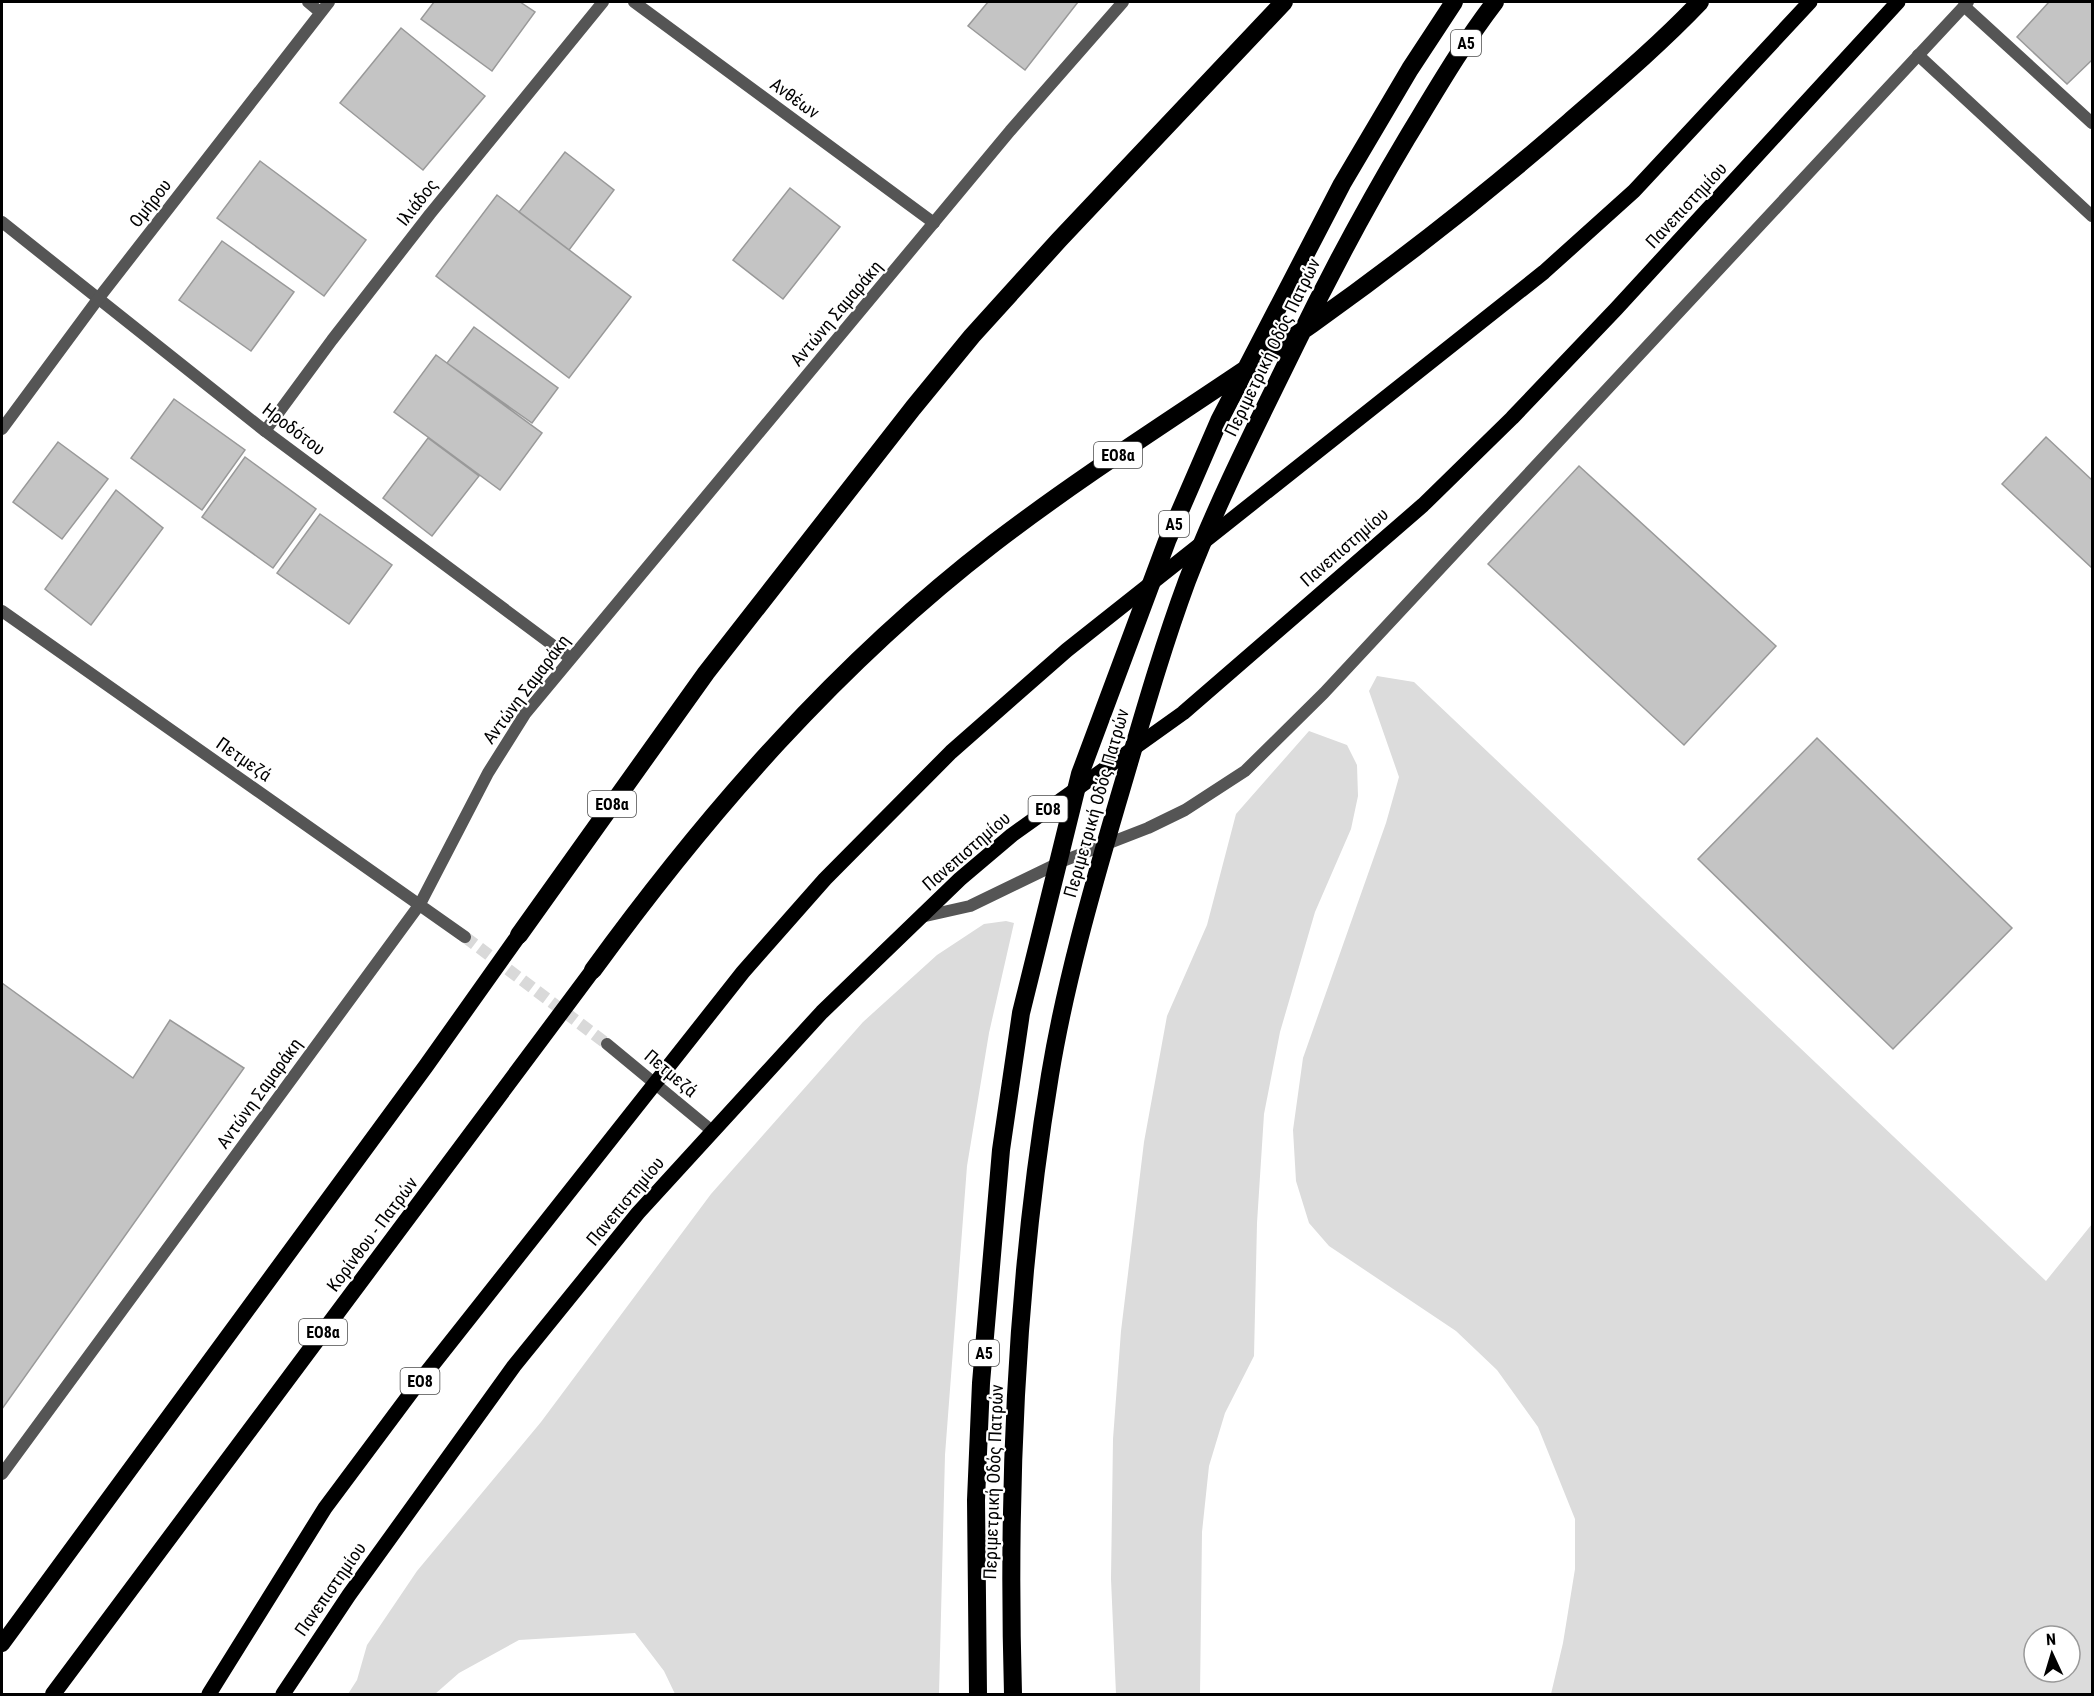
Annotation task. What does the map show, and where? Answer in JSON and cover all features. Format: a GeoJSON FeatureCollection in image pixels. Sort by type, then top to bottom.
{"type":"FeatureCollection","features":[{"type":"Feature","properties":{"kind":"highway","name":"ΕΟ8α"},"geometry":{"type":"LineString","coordinates":[[2,1644],[426,1066],[706,673],[972,336],[1059,240],[1284,2]]}},
{"type":"Feature","properties":{"kind":"highway","name":"Περιμετρική Οδός Πατρών"},"geometry":{"type":"LineString","coordinates":[[978,1695],[976,1511],[981,1383],[1001,1150],[1021,1013],[1080,774],[1167,541],[1219,421],[1342,184],[1410,69],[1454,2]]}},
{"type":"Feature","properties":{"kind":"highway","name":"Περιμετρική Οδός Πατρών"},"geometry":{"type":"LineString","coordinates":[[1013,1695],[1010,1587],[1012,1439],[1021,1314],[1036,1174],[1061,1020],[1092,889],[1145,710],[1188,579],[1249,440],[1323,290],[1388,170],[1438,84],[1494,2]]}},
{"type":"Feature","properties":{"kind":"highway","name":"ΕΟ8α"},"geometry":{"type":"LineString","coordinates":[[593,970],[643,903],[736,788],[812,707],[898,623],[992,544],[1311,324],[1475,204],[1641,60],[1700,2]]}},
{"type":"Feature","properties":{"kind":"highway","name":"Κορίνθου - Πατρών"},"geometry":{"type":"LineString","coordinates":[[53,1695],[593,970]]}},
{"type":"Feature","properties":{"kind":"main road","name":"ΕΟ8"},"geometry":{"type":"LineString","coordinates":[[209,1695],[325,1508],[419,1382],[743,972],[825,879],[951,752],[1067,650],[1544,272],[1634,191],[1810,2]]}},
{"type":"Feature","properties":{"kind":"main road","name":"Πανεπιστημίου"},"geometry":{"type":"LineString","coordinates":[[283,1695],[349,1595],[514,1366],[638,1213],[711,1130],[822,1012],[920,917],[1012,835],[1183,713],[1423,505],[1512,418],[1624,300],[1898,2]]}},
{"type":"Feature","properties":{"kind":"street"},"geometry":{"type":"LineString","coordinates":[[308,2],[320,12]]}},
{"type":"Feature","properties":{"kind":"street","name":"Ομήρου"},"geometry":{"type":"LineString","coordinates":[[2,429],[98,299],[328,2]]}},
{"type":"Feature","properties":{"kind":"street","name":"Ιλιάδος"},"geometry":{"type":"LineString","coordinates":[[265,431],[430,214],[603,2]]}},
{"type":"Feature","properties":{"kind":"street","name":"Ανθέων"},"geometry":{"type":"LineString","coordinates":[[634,2],[934,223]]}},
{"type":"Feature","properties":{"kind":"street","name":"Αντώνη Σαμαράκη"},"geometry":{"type":"LineString","coordinates":[[2,1474],[420,904],[504,745],[570,658],[934,223],[1123,2]]}},
{"type":"Feature","properties":{"kind":"street"},"geometry":{"type":"LineString","coordinates":[[920,917],[970,906],[1063,861],[1148,828],[1185,810],[1245,771],[1324,693],[1966,4],[2092,123]]}},
{"type":"Feature","properties":{"kind":"street"},"geometry":{"type":"LineString","coordinates":[[1918,55],[2092,216]]}},
{"type":"Feature","properties":{"kind":"street","name":"Ηροδότου"},"geometry":{"type":"LineString","coordinates":[[2,222],[265,431],[570,658]]}},
{"type":"Feature","properties":{"kind":"street","name":"Πετμεζά"},"geometry":{"type":"LineString","coordinates":[[2,611],[465,937]]}},
{"type":"Feature","properties":{"kind":"street","name":"Πετμεζά"},"geometry":{"type":"LineString","coordinates":[[607,1044],[711,1130]]}},
{"type":"Feature","properties":{"kind":"shaded area"},"geometry":{"type":"Polygon","coordinates":[[[1377,676],[1414,682],[2046,1281],[2092,1224],[2092,1694],[1551,1694],[1563,1643],[1575,1569],[1575,1519],[1538,1427],[1497,1370],[1456,1331],[1329,1246],[1309,1223],[1296,1181],[1293,1130],[1303,1058],[1386,823],[1399,777],[1369,691],[1377,676]]]}},
{"type":"Feature","properties":{"kind":"shaded area"},"geometry":{"type":"Polygon","coordinates":[[[1309,731],[1347,745],[1357,765],[1358,796],[1351,829],[1315,912],[1280,1032],[1264,1114],[1257,1223],[1254,1356],[1225,1413],[1209,1466],[1202,1532],[1200,1694],[1116,1694],[1111,1579],[1113,1439],[1121,1331],[1144,1142],[1167,1016],[1207,925],[1236,814],[1309,731]]]}},
{"type":"Feature","properties":{"kind":"shaded area"},"geometry":{"type":"Polygon","coordinates":[[[1006,921],[1014,923],[989,1033],[967,1166],[945,1455],[939,1694],[675,1694],[664,1671],[635,1633],[519,1640],[459,1673],[435,1694],[348,1694],[357,1680],[367,1645],[417,1571],[541,1422],[711,1194],[863,1022],[937,955],[984,924],[1006,921]]]}},
{"type":"Feature","properties":{"kind":"building"},"geometry":{"type":"Polygon","coordinates":[[[434,2],[520,2],[535,12],[492,71],[421,19],[434,2]]]}},
{"type":"Feature","properties":{"kind":"building"},"geometry":{"type":"Polygon","coordinates":[[[988,2],[1078,2],[1025,70],[968,26],[988,2]]]}},
{"type":"Feature","properties":{"kind":"building"},"geometry":{"type":"Polygon","coordinates":[[[2049,2],[2092,2],[2092,60],[2067,84],[2017,37],[2049,2]]]}},
{"type":"Feature","properties":{"kind":"building"},"geometry":{"type":"Polygon","coordinates":[[[401,28],[485,96],[423,170],[340,103],[401,28]]]}},
{"type":"Feature","properties":{"kind":"building"},"geometry":{"type":"Polygon","coordinates":[[[565,152],[614,190],[569,250],[519,212],[565,152]]]}},
{"type":"Feature","properties":{"kind":"building"},"geometry":{"type":"Polygon","coordinates":[[[260,161],[366,240],[324,296],[217,218],[260,161]]]}},
{"type":"Feature","properties":{"kind":"building"},"geometry":{"type":"Polygon","coordinates":[[[790,188],[840,227],[783,299],[733,260],[790,188]]]}},
{"type":"Feature","properties":{"kind":"building"},"geometry":{"type":"Polygon","coordinates":[[[497,195],[631,297],[569,378],[436,276],[497,195]]]}},
{"type":"Feature","properties":{"kind":"building"},"geometry":{"type":"Polygon","coordinates":[[[222,241],[294,292],[251,351],[179,300],[222,241]]]}},
{"type":"Feature","properties":{"kind":"building"},"geometry":{"type":"Polygon","coordinates":[[[474,327],[558,388],[532,423],[447,363],[474,327]]]}},
{"type":"Feature","properties":{"kind":"building"},"geometry":{"type":"Polygon","coordinates":[[[436,355],[542,433],[500,490],[394,412],[436,355]]]}},
{"type":"Feature","properties":{"kind":"building"},"geometry":{"type":"Polygon","coordinates":[[[174,399],[245,450],[202,510],[131,458],[174,399]]]}},
{"type":"Feature","properties":{"kind":"building"},"geometry":{"type":"Polygon","coordinates":[[[2046,437],[2092,480],[2092,568],[2002,484],[2046,437]]]}},
{"type":"Feature","properties":{"kind":"building"},"geometry":{"type":"Polygon","coordinates":[[[428,438],[479,476],[432,536],[383,498],[428,438]]]}},
{"type":"Feature","properties":{"kind":"building"},"geometry":{"type":"Polygon","coordinates":[[[58,442],[108,479],[62,539],[13,502],[58,442]]]}},
{"type":"Feature","properties":{"kind":"building"},"geometry":{"type":"Polygon","coordinates":[[[245,457],[316,509],[273,568],[202,517],[245,457]]]}},
{"type":"Feature","properties":{"kind":"building"},"geometry":{"type":"Polygon","coordinates":[[[1579,466],[1776,646],[1684,745],[1488,564],[1579,466]]]}},
{"type":"Feature","properties":{"kind":"building"},"geometry":{"type":"Polygon","coordinates":[[[116,490],[163,528],[91,625],[45,589],[116,490]]]}},
{"type":"Feature","properties":{"kind":"building"},"geometry":{"type":"Polygon","coordinates":[[[320,514],[392,565],[349,624],[277,573],[320,514]]]}},
{"type":"Feature","properties":{"kind":"building"},"geometry":{"type":"Polygon","coordinates":[[[1817,738],[2012,928],[1893,1049],[1698,859],[1817,738]]]}},
{"type":"Feature","properties":{"kind":"building"},"geometry":{"type":"Polygon","coordinates":[[[2,983],[133,1078],[170,1020],[244,1068],[2,1409],[2,983]]]}},
{"type":"Feature","properties":{"kind":"tunnel"},"geometry":{"type":"LineString","coordinates":[[465,937],[607,1044]]}}]}
